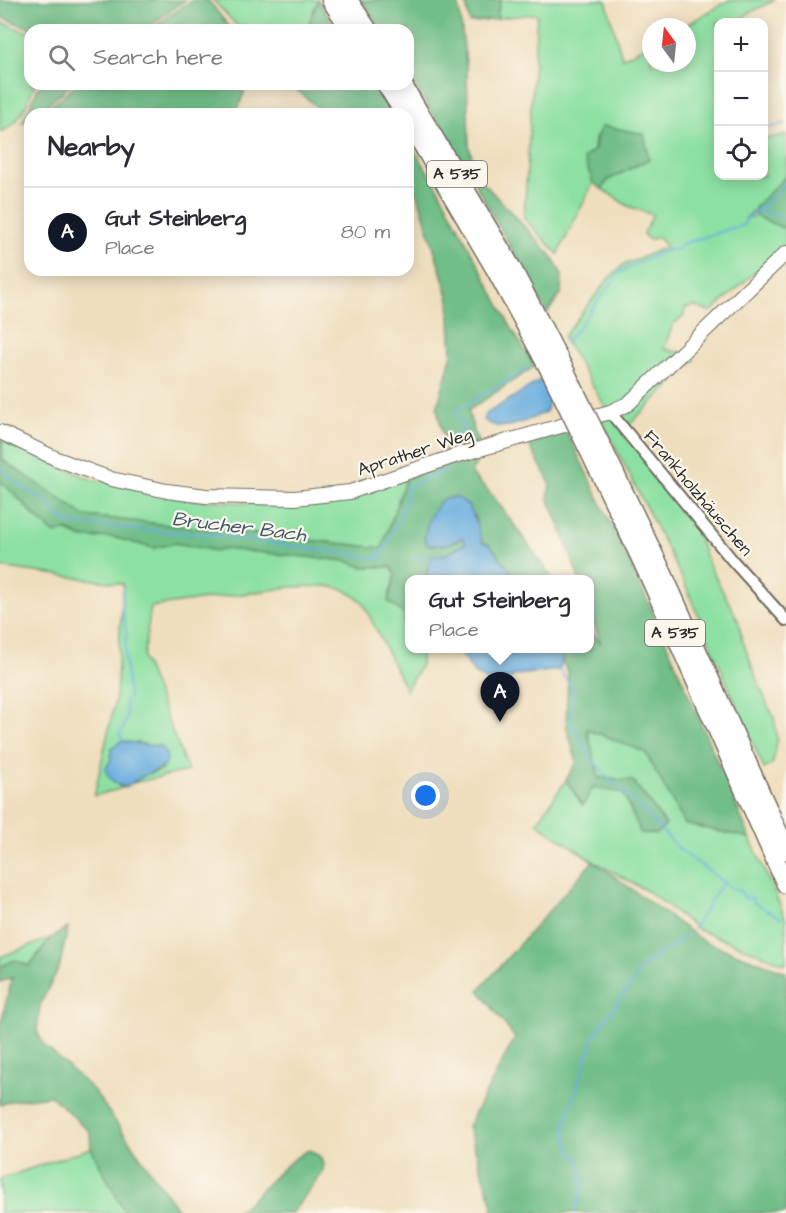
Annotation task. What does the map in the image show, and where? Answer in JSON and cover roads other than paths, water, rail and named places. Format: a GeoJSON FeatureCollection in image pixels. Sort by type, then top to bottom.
{"type":"FeatureCollection","features":[{"type":"Feature","properties":{"kind":"highway"},"geometry":{"type":"LineString","coordinates":[[331,0],[347,24]]}},
{"type":"Feature","properties":{"kind":"highway"},"geometry":{"type":"LineString","coordinates":[[348,0],[364,24]]}},
{"type":"Feature","properties":{"kind":"highway"},"geometry":{"type":"LineString","coordinates":[[390,90],[401,108]]}},
{"type":"Feature","properties":{"kind":"highway","name":"A 535"},"geometry":{"type":"LineString","coordinates":[[405,90],[504,269],[553,376],[622,503],[650,578],[738,759],[786,850]]}},
{"type":"Feature","properties":{"kind":"highway","name":"A 535"},"geometry":{"type":"LineString","coordinates":[[414,129],[504,269]]}},
{"type":"Feature","properties":{"kind":"highway","name":"A 535"},"geometry":{"type":"LineString","coordinates":[[738,759],[786,884]]}},
{"type":"Feature","properties":{"kind":"street","name":"Aprather Weg"},"geometry":{"type":"LineString","coordinates":[[0,432],[57,459],[111,478],[166,490],[206,496],[295,498],[350,492],[455,456],[610,412],[628,404],[786,253]]}},
{"type":"Feature","properties":{"kind":"street","name":"Frankholzhäuschen"},"geometry":{"type":"LineString","coordinates":[[610,412],[733,561],[786,620]]}},
{"type":"Feature","properties":{"kind":"water"},"geometry":{"type":"Polygon","coordinates":[[[542,379],[545,380],[550,398],[546,412],[515,425],[498,426],[484,420],[486,414],[542,379]]]}},
{"type":"Feature","properties":{"kind":"water"},"geometry":{"type":"Polygon","coordinates":[[[454,497],[466,504],[483,543],[489,544],[514,575],[426,575],[431,557],[447,554],[466,543],[463,538],[445,545],[428,545],[424,538],[429,518],[441,500],[454,497]]]}},
{"type":"Feature","properties":{"kind":"water"},"geometry":{"type":"Polygon","coordinates":[[[460,653],[562,654],[559,670],[516,675],[509,679],[485,680],[474,673],[460,653]]]}},
{"type":"Feature","properties":{"kind":"water"},"geometry":{"type":"Polygon","coordinates":[[[122,741],[162,747],[166,754],[166,764],[127,787],[116,784],[105,770],[111,759],[111,748],[122,741]]]}},
{"type":"Feature","properties":{"kind":"waterway"},"geometry":{"type":"LineString","coordinates":[[769,128],[785,123]]}},
{"type":"Feature","properties":{"kind":"waterway","name":"Brucher Bach"},"geometry":{"type":"LineString","coordinates":[[564,343],[620,272],[660,253],[678,249],[685,243],[743,225],[748,217],[775,196],[786,182]]}},
{"type":"Feature","properties":{"kind":"waterway"},"geometry":{"type":"LineString","coordinates":[[757,211],[786,218]]}},
{"type":"Feature","properties":{"kind":"waterway","name":"Brucher Bach"},"geometry":{"type":"LineString","coordinates":[[459,444],[459,433],[465,426],[456,415],[457,408],[529,367]]}},
{"type":"Feature","properties":{"kind":"waterway","name":"Brucher Bach"},"geometry":{"type":"LineString","coordinates":[[0,468],[26,490],[47,501],[61,519],[73,524],[221,536],[384,559]]}},
{"type":"Feature","properties":{"kind":"waterway","name":"Brucher Bach"},"geometry":{"type":"LineString","coordinates":[[375,558],[386,548],[406,501],[408,487],[446,470]]}},
{"type":"Feature","properties":{"kind":"waterway"},"geometry":{"type":"LineString","coordinates":[[412,557],[434,558]]}},
{"type":"Feature","properties":{"kind":"waterway"},"geometry":{"type":"LineString","coordinates":[[122,741],[120,734],[126,719],[125,703],[129,698],[125,658],[126,631],[122,609],[123,589]]}},
{"type":"Feature","properties":{"kind":"waterway"},"geometry":{"type":"LineString","coordinates":[[559,669],[574,691],[570,720],[589,755],[605,775],[632,799],[680,850],[734,890],[740,891],[745,899],[751,897],[753,902],[781,918]]}},
{"type":"Feature","properties":{"kind":"waterway"},"geometry":{"type":"LineString","coordinates":[[693,929],[723,882]]}},
{"type":"Feature","properties":{"kind":"waterway"},"geometry":{"type":"LineString","coordinates":[[574,1213],[582,1193],[582,1171],[579,1160],[570,1151],[564,1127],[594,1036],[643,966],[686,936]]}},
{"type":"Feature","properties":{"kind":"place","name":"Gut Steinberg"},"geometry":{"type":"Point","coordinates":[500,722]}}]}
